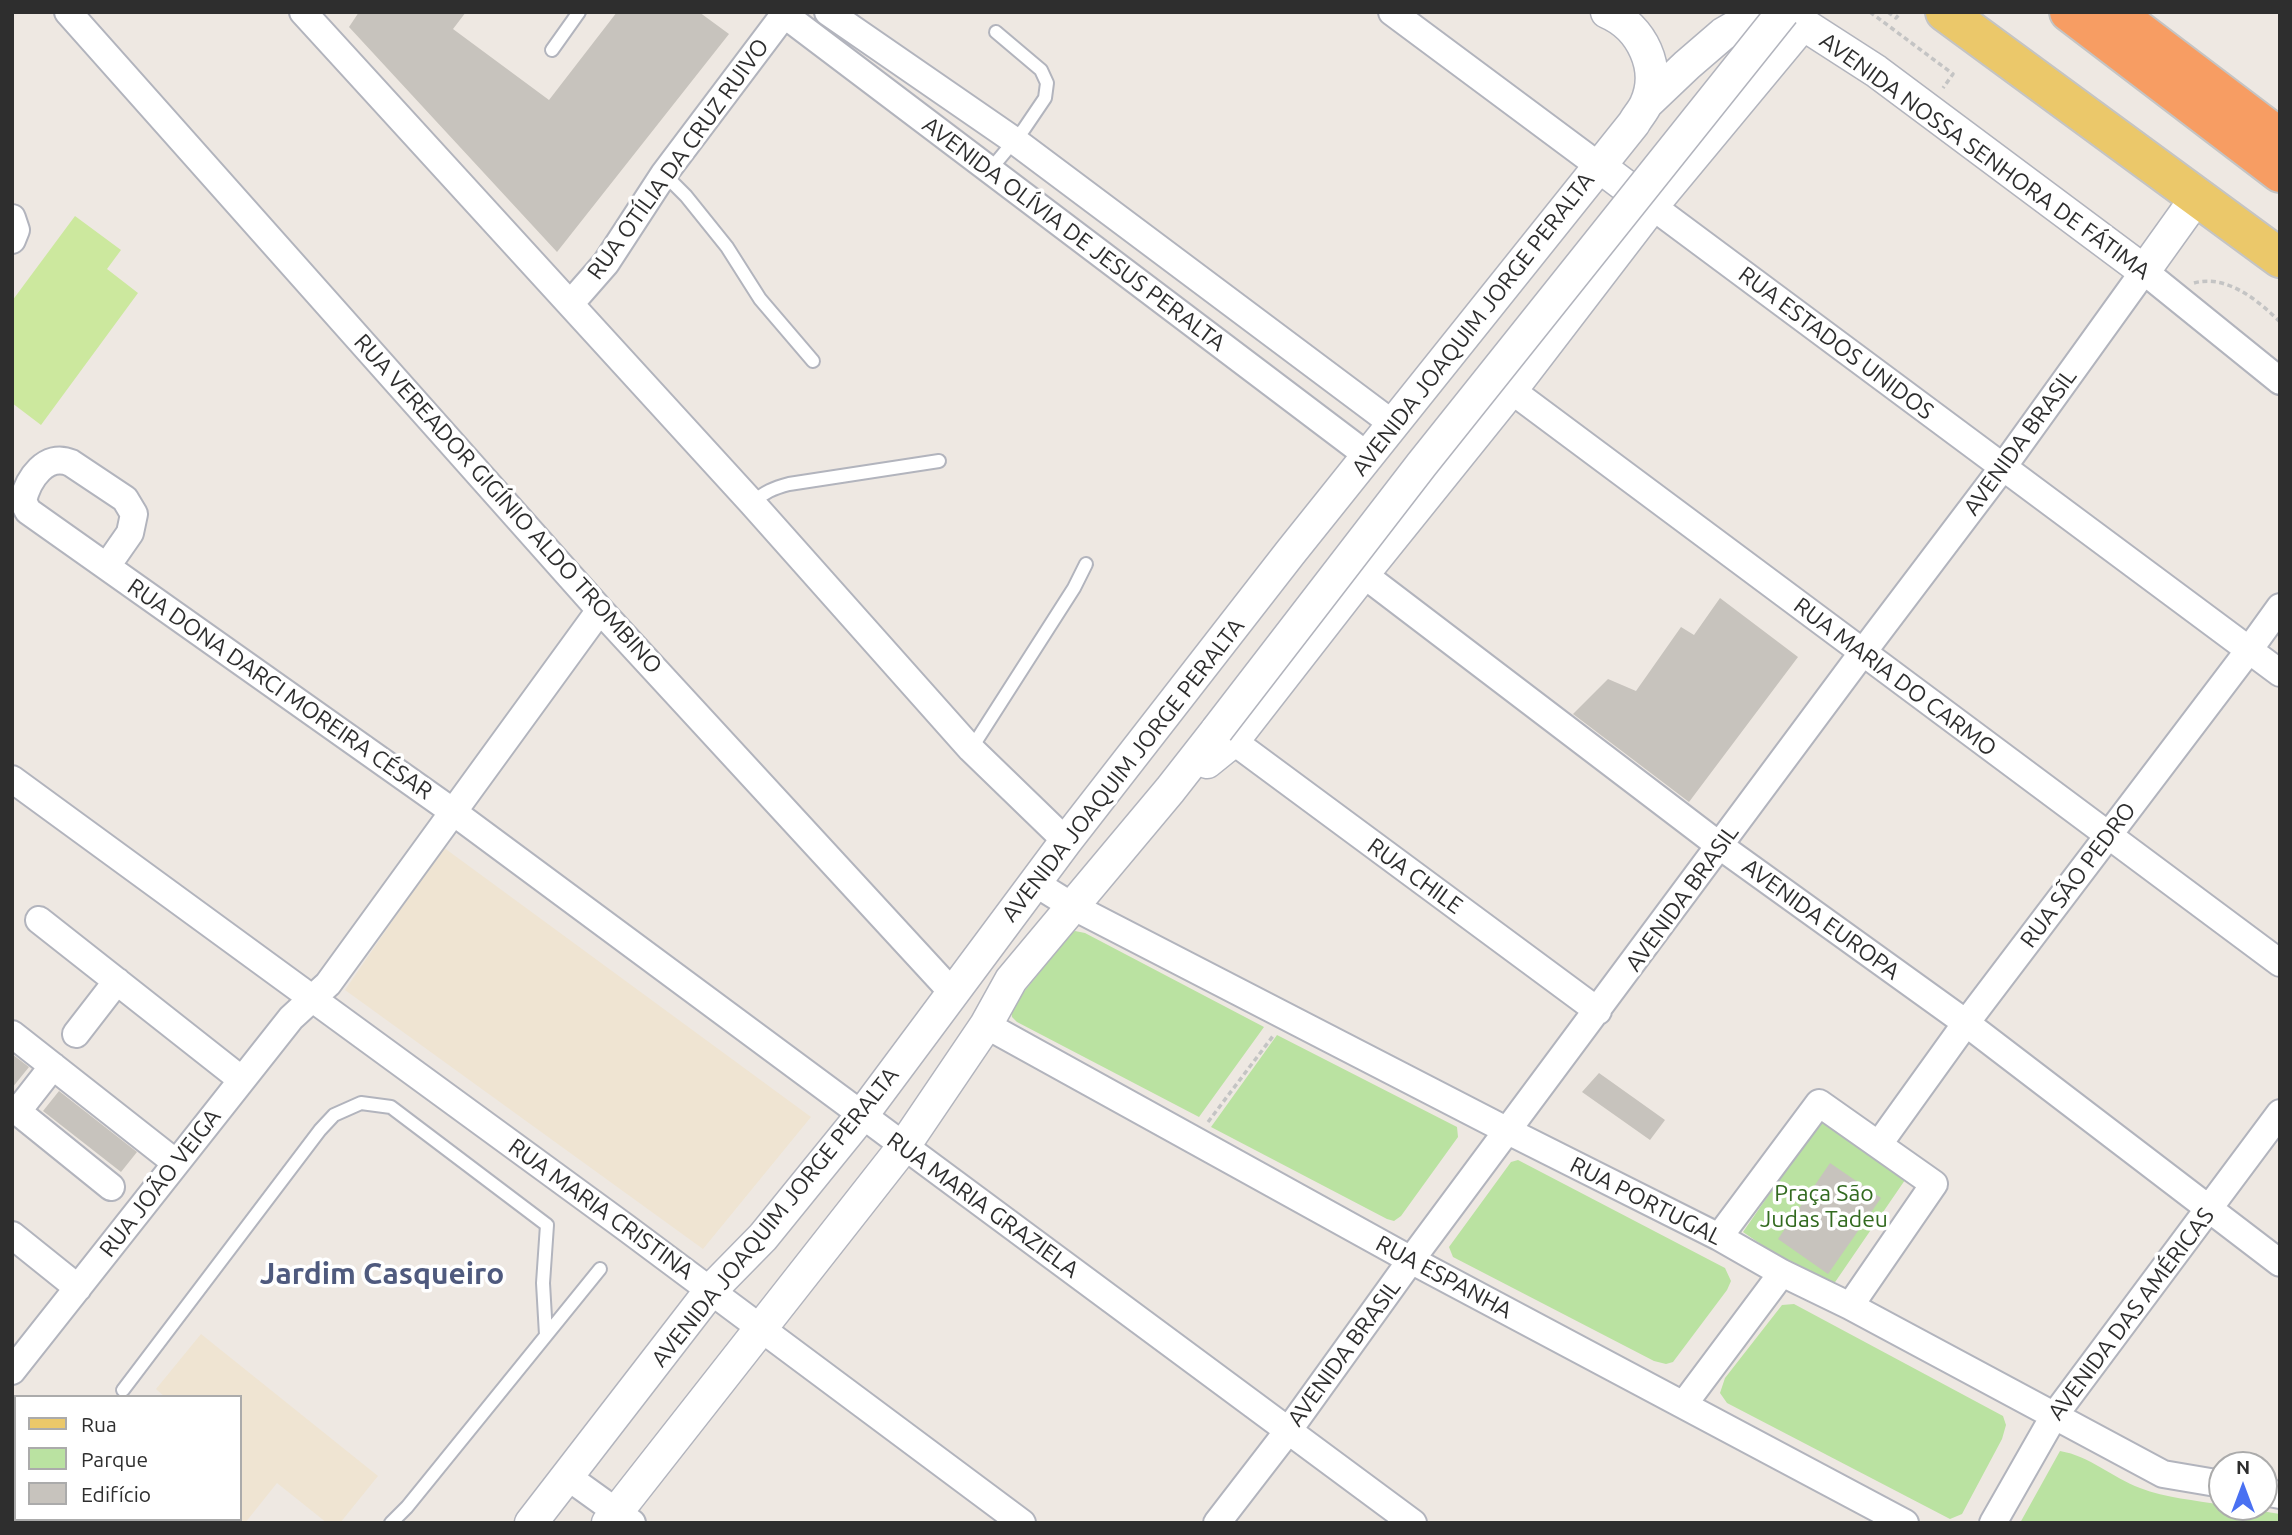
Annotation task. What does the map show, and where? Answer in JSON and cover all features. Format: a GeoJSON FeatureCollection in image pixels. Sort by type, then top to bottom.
{"type":"FeatureCollection","features":[{"type":"Feature","properties":{"kind":"highway"},"geometry":{"type":"LineString","coordinates":[[2069,12],[2280,173]]}},
{"type":"Feature","properties":{"kind":"highway"},"geometry":{"type":"LineString","coordinates":[[2114,12],[2280,138]]}},
{"type":"Feature","properties":{"kind":"main road"},"geometry":{"type":"LineString","coordinates":[[1945,12],[2280,258]]}},
{"type":"Feature","properties":{"kind":"street","name":"RUA VEREADOR GIGÍNIO ALDO TROMBINO"},"geometry":{"type":"LineString","coordinates":[[68,12],[600,610],[953,992]]}},
{"type":"Feature","properties":{"kind":"street"},"geometry":{"type":"LineString","coordinates":[[303,12],[571,303],[971,749],[1066,841]]}},
{"type":"Feature","properties":{"kind":"street","name":"AVENIDA OLÍVIA DE JESUS PERALTA"},"geometry":{"type":"LineString","coordinates":[[828,12],[1014,141],[1394,424]]}},
{"type":"Feature","properties":{"kind":"street","name":"RUA ESTADOS UNIDOS"},"geometry":{"type":"LineString","coordinates":[[1392,12],[2280,673]]}},
{"type":"Feature","properties":{"kind":"street","name":"AVENIDA JOAQUIM JORGE PERALTA"},"geometry":{"type":"LineString","coordinates":[[531,1523],[711,1290],[763,1237],[862,1115],[1066,841],[1634,123],[1647,103],[1651,79],[1649,57],[1640,37],[1619,17],[1607,12]]}},
{"type":"Feature","properties":{"kind":"street","name":"RUA OTÍLIA DA CRUZ RUIVO"},"geometry":{"type":"LineString","coordinates":[[571,303],[606,263],[664,174],[784,13]]}},
{"type":"Feature","properties":{"kind":"street","name":"AVENIDA OLÍVIA DE JESUS PERALTA"},"geometry":{"type":"LineString","coordinates":[[784,13],[1368,456]]}},
{"type":"Feature","properties":{"kind":"street","name":"AVENIDA NOSSA SENHORA DE FÁTIMA"},"geometry":{"type":"LineString","coordinates":[[1647,103],[1696,57],[1737,26],[1770,18],[1793,18],[1876,71],[2144,271],[2280,382]]}},
{"type":"Feature","properties":{"kind":"street","name":"AVENIDA JOAQUIM JORGE PERALTA"},"geometry":{"type":"LineString","coordinates":[[619,1519],[761,1327],[904,1146],[986,1025],[1011,980],[1170,790],[1225,736],[1363,574],[1511,390],[1793,18]]}},
{"type":"Feature","properties":{"kind":"street","name":"AVENIDA JOAQUIM JORGE PERALTA"},"geometry":{"type":"LineString","coordinates":[[1225,736],[1422,464],[1793,18]]}},
{"type":"Feature","properties":{"kind":"street"},"geometry":{"type":"LineString","coordinates":[[2144,271],[2197,197]]}},
{"type":"Feature","properties":{"kind":"street"},"geometry":{"type":"LineString","coordinates":[[12,218],[16,230],[12,240]]}},
{"type":"Feature","properties":{"kind":"street"},"geometry":{"type":"LineString","coordinates":[[1100,254],[1125,223]]}},
{"type":"Feature","properties":{"kind":"street","name":"AVENIDA BRASIL"},"geometry":{"type":"LineString","coordinates":[[1217,1523],[2003,467],[2144,271]]}},
{"type":"Feature","properties":{"kind":"street","name":"RUA MARIA DO CARMO"},"geometry":{"type":"LineString","coordinates":[[1511,390],[2280,963]]}},
{"type":"Feature","properties":{"kind":"street","name":"RUA DONA DARCI MOREIRA CÉSAR"},"geometry":{"type":"LineString","coordinates":[[107,566],[452,811]]}},
{"type":"Feature","properties":{"kind":"street","name":"AVENIDA EUROPA"},"geometry":{"type":"LineString","coordinates":[[1363,574],[1720,846],[1966,1023],[2280,1263]]}},
{"type":"Feature","properties":{"kind":"street","name":"RUA SÃO PEDRO"},"geometry":{"type":"LineString","coordinates":[[1879,1144],[1966,1023],[2280,607]]}},
{"type":"Feature","properties":{"kind":"street","name":"RUA JOÃO VEIGA"},"geometry":{"type":"LineString","coordinates":[[14,1366],[291,1018],[328,984],[600,610]]}},
{"type":"Feature","properties":{"kind":"street","name":"RUA CHILE"},"geometry":{"type":"LineString","coordinates":[[1225,736],[1598,1011]]}},
{"type":"Feature","properties":{"kind":"street","name":"RUA MARIA CRISTINA"},"geometry":{"type":"LineString","coordinates":[[12,779],[711,1290],[1022,1523]]}},
{"type":"Feature","properties":{"kind":"street","name":"RUA MARIA GRAZIELA"},"geometry":{"type":"LineString","coordinates":[[452,811],[1413,1523]]}},
{"type":"Feature","properties":{"kind":"street","name":"RUA PORTUGAL"},"geometry":{"type":"LineString","coordinates":[[1035,883],[1072,906],[1719,1237],[2163,1474],[2208,1482]]}},
{"type":"Feature","properties":{"kind":"street"},"geometry":{"type":"LineString","coordinates":[[39,920],[242,1080]]}},
{"type":"Feature","properties":{"kind":"street"},"geometry":{"type":"LineString","coordinates":[[76,1034],[117,981]]}},
{"type":"Feature","properties":{"kind":"street","name":"RUA ESPANHA"},"geometry":{"type":"LineString","coordinates":[[986,1025],[1411,1260],[1905,1523]]}},
{"type":"Feature","properties":{"kind":"street"},"geometry":{"type":"LineString","coordinates":[[12,1034],[176,1163]]}},
{"type":"Feature","properties":{"kind":"street"},"geometry":{"type":"LineString","coordinates":[[53,1066],[15,1110],[111,1187]]}},
{"type":"Feature","properties":{"kind":"street"},"geometry":{"type":"LineString","coordinates":[[1719,1237],[1819,1103],[1934,1185],[1850,1306]]}},
{"type":"Feature","properties":{"kind":"street","name":"AVENIDA DAS AMÉRICAS"},"geometry":{"type":"LineString","coordinates":[[1993,1523],[2054,1416],[2280,1113]]}},
{"type":"Feature","properties":{"kind":"street"},"geometry":{"type":"LineString","coordinates":[[12,1236],[78,1288]]}},
{"type":"Feature","properties":{"kind":"street"},"geometry":{"type":"LineString","coordinates":[[1684,1404],[1782,1273]]}},
{"type":"Feature","properties":{"kind":"street"},"geometry":{"type":"LineString","coordinates":[[568,1477],[619,1519]]}},
{"type":"Feature","properties":{"kind":"lane"},"geometry":{"type":"LineString","coordinates":[[552,50],[579,12]]}},
{"type":"Feature","properties":{"kind":"lane"},"geometry":{"type":"LineString","coordinates":[[990,170],[1045,98],[1047,83],[1041,70],[996,32]]}},
{"type":"Feature","properties":{"kind":"lane"},"geometry":{"type":"LineString","coordinates":[[664,174],[686,196],[726,247],[760,299],[813,361]]}},
{"type":"Feature","properties":{"kind":"lane"},"geometry":{"type":"LineString","coordinates":[[752,503],[773,488],[789,484],[939,461]]}},
{"type":"Feature","properties":{"kind":"lane"},"geometry":{"type":"LineString","coordinates":[[971,749],[1074,588],[1086,564]]}},
{"type":"Feature","properties":{"kind":"lane"},"geometry":{"type":"LineString","coordinates":[[123,1390],[320,1130],[334,1115],[361,1103],[391,1107],[547,1225],[542,1283],[547,1335]]}},
{"type":"Feature","properties":{"kind":"lane"},"geometry":{"type":"LineString","coordinates":[[391,1523],[407,1507],[600,1269]]}},
{"type":"Feature","properties":{"kind":"path"},"geometry":{"type":"LineString","coordinates":[[1870,12],[1953,74],[1927,110]]}},
{"type":"Feature","properties":{"kind":"path"},"geometry":{"type":"LineString","coordinates":[[1888,12],[1896,18],[1901,12]]}},
{"type":"Feature","properties":{"kind":"path"},"geometry":{"type":"LineString","coordinates":[[2177,298],[2194,282],[2208,279],[2221,281],[2249,296],[2280,321]]}},
{"type":"Feature","properties":{"kind":"path"},"geometry":{"type":"LineString","coordinates":[[1195,1141],[1287,1017]]}},
{"type":"Feature","properties":{"kind":"shaded area"},"geometry":{"type":"Polygon","coordinates":[[[443,847],[811,1117],[703,1249],[345,990],[443,847]]]}},
{"type":"Feature","properties":{"kind":"shaded area"},"geometry":{"type":"Polygon","coordinates":[[[201,1334],[378,1476],[340,1523],[327,1523],[277,1483],[245,1523],[175,1523],[173,1521],[242,1521],[242,1395],[163,1395],[156,1389],[201,1334]]]}},
{"type":"Feature","properties":{"kind":"green space"},"geometry":{"type":"Polygon","coordinates":[[[75,216],[121,250],[107,269],[138,293],[41,425],[12,403],[12,301],[75,216]]]}},
{"type":"Feature","properties":{"kind":"green space"},"geometry":{"type":"Polygon","coordinates":[[[1075,931],[1085,933],[1264,1027],[1199,1117],[1012,1017],[1011,1008],[1075,931]]]}},
{"type":"Feature","properties":{"kind":"green space"},"geometry":{"type":"Polygon","coordinates":[[[1277,1035],[1457,1127],[1458,1137],[1401,1216],[1394,1221],[1211,1127],[1277,1035]]]}},
{"type":"Feature","properties":{"kind":"green space","name":"Praça São Judas Tadeu"},"geometry":{"type":"Polygon","coordinates":[[[1820,1121],[1905,1180],[1829,1291],[1743,1232],[1820,1121]]]}},
{"type":"Feature","properties":{"kind":"green space"},"geometry":{"type":"Polygon","coordinates":[[[1518,1160],[1725,1268],[1731,1281],[1727,1290],[1673,1362],[1666,1364],[1654,1361],[1453,1257],[1449,1247],[1511,1162],[1518,1160]]]}},
{"type":"Feature","properties":{"kind":"green space"},"geometry":{"type":"Polygon","coordinates":[[[1794,1304],[2003,1416],[2006,1425],[2002,1439],[1962,1514],[1950,1519],[1727,1403],[1720,1393],[1725,1378],[1782,1305],[1794,1304]]]}},
{"type":"Feature","properties":{"kind":"green space"},"geometry":{"type":"Polygon","coordinates":[[[2060,1451],[2081,1457],[2130,1484],[2150,1491],[2208,1503],[2208,1521],[2278,1521],[2280,1514],[2280,1523],[2020,1523],[2060,1451]]]}},
{"type":"Feature","properties":{"kind":"building"},"geometry":{"type":"Polygon","coordinates":[[[359,12],[466,12],[453,29],[549,100],[617,12],[699,12],[729,34],[557,252],[349,27],[359,12]]]}},
{"type":"Feature","properties":{"kind":"building"},"geometry":{"type":"Polygon","coordinates":[[[1720,598],[1798,657],[1689,802],[1573,714],[1608,679],[1636,691],[1681,627],[1694,635],[1720,598]]]}},
{"type":"Feature","properties":{"kind":"building"},"geometry":{"type":"Polygon","coordinates":[[[12,1054],[29,1067],[12,1088],[12,1054]]]}},
{"type":"Feature","properties":{"kind":"building"},"geometry":{"type":"Polygon","coordinates":[[[1599,1073],[1665,1120],[1650,1140],[1582,1092],[1599,1073]]]}},
{"type":"Feature","properties":{"kind":"building"},"geometry":{"type":"Polygon","coordinates":[[[59,1091],[137,1152],[121,1172],[43,1111],[59,1091]]]}},
{"type":"Feature","properties":{"kind":"building"},"geometry":{"type":"Polygon","coordinates":[[[1830,1163],[1881,1198],[1828,1274],[1778,1239],[1830,1163]]]}},
{"type":"Feature","properties":{"kind":"district","name":"Jardim Casqueiro"},"geometry":{"type":"Point","coordinates":[382,1274]}}]}
